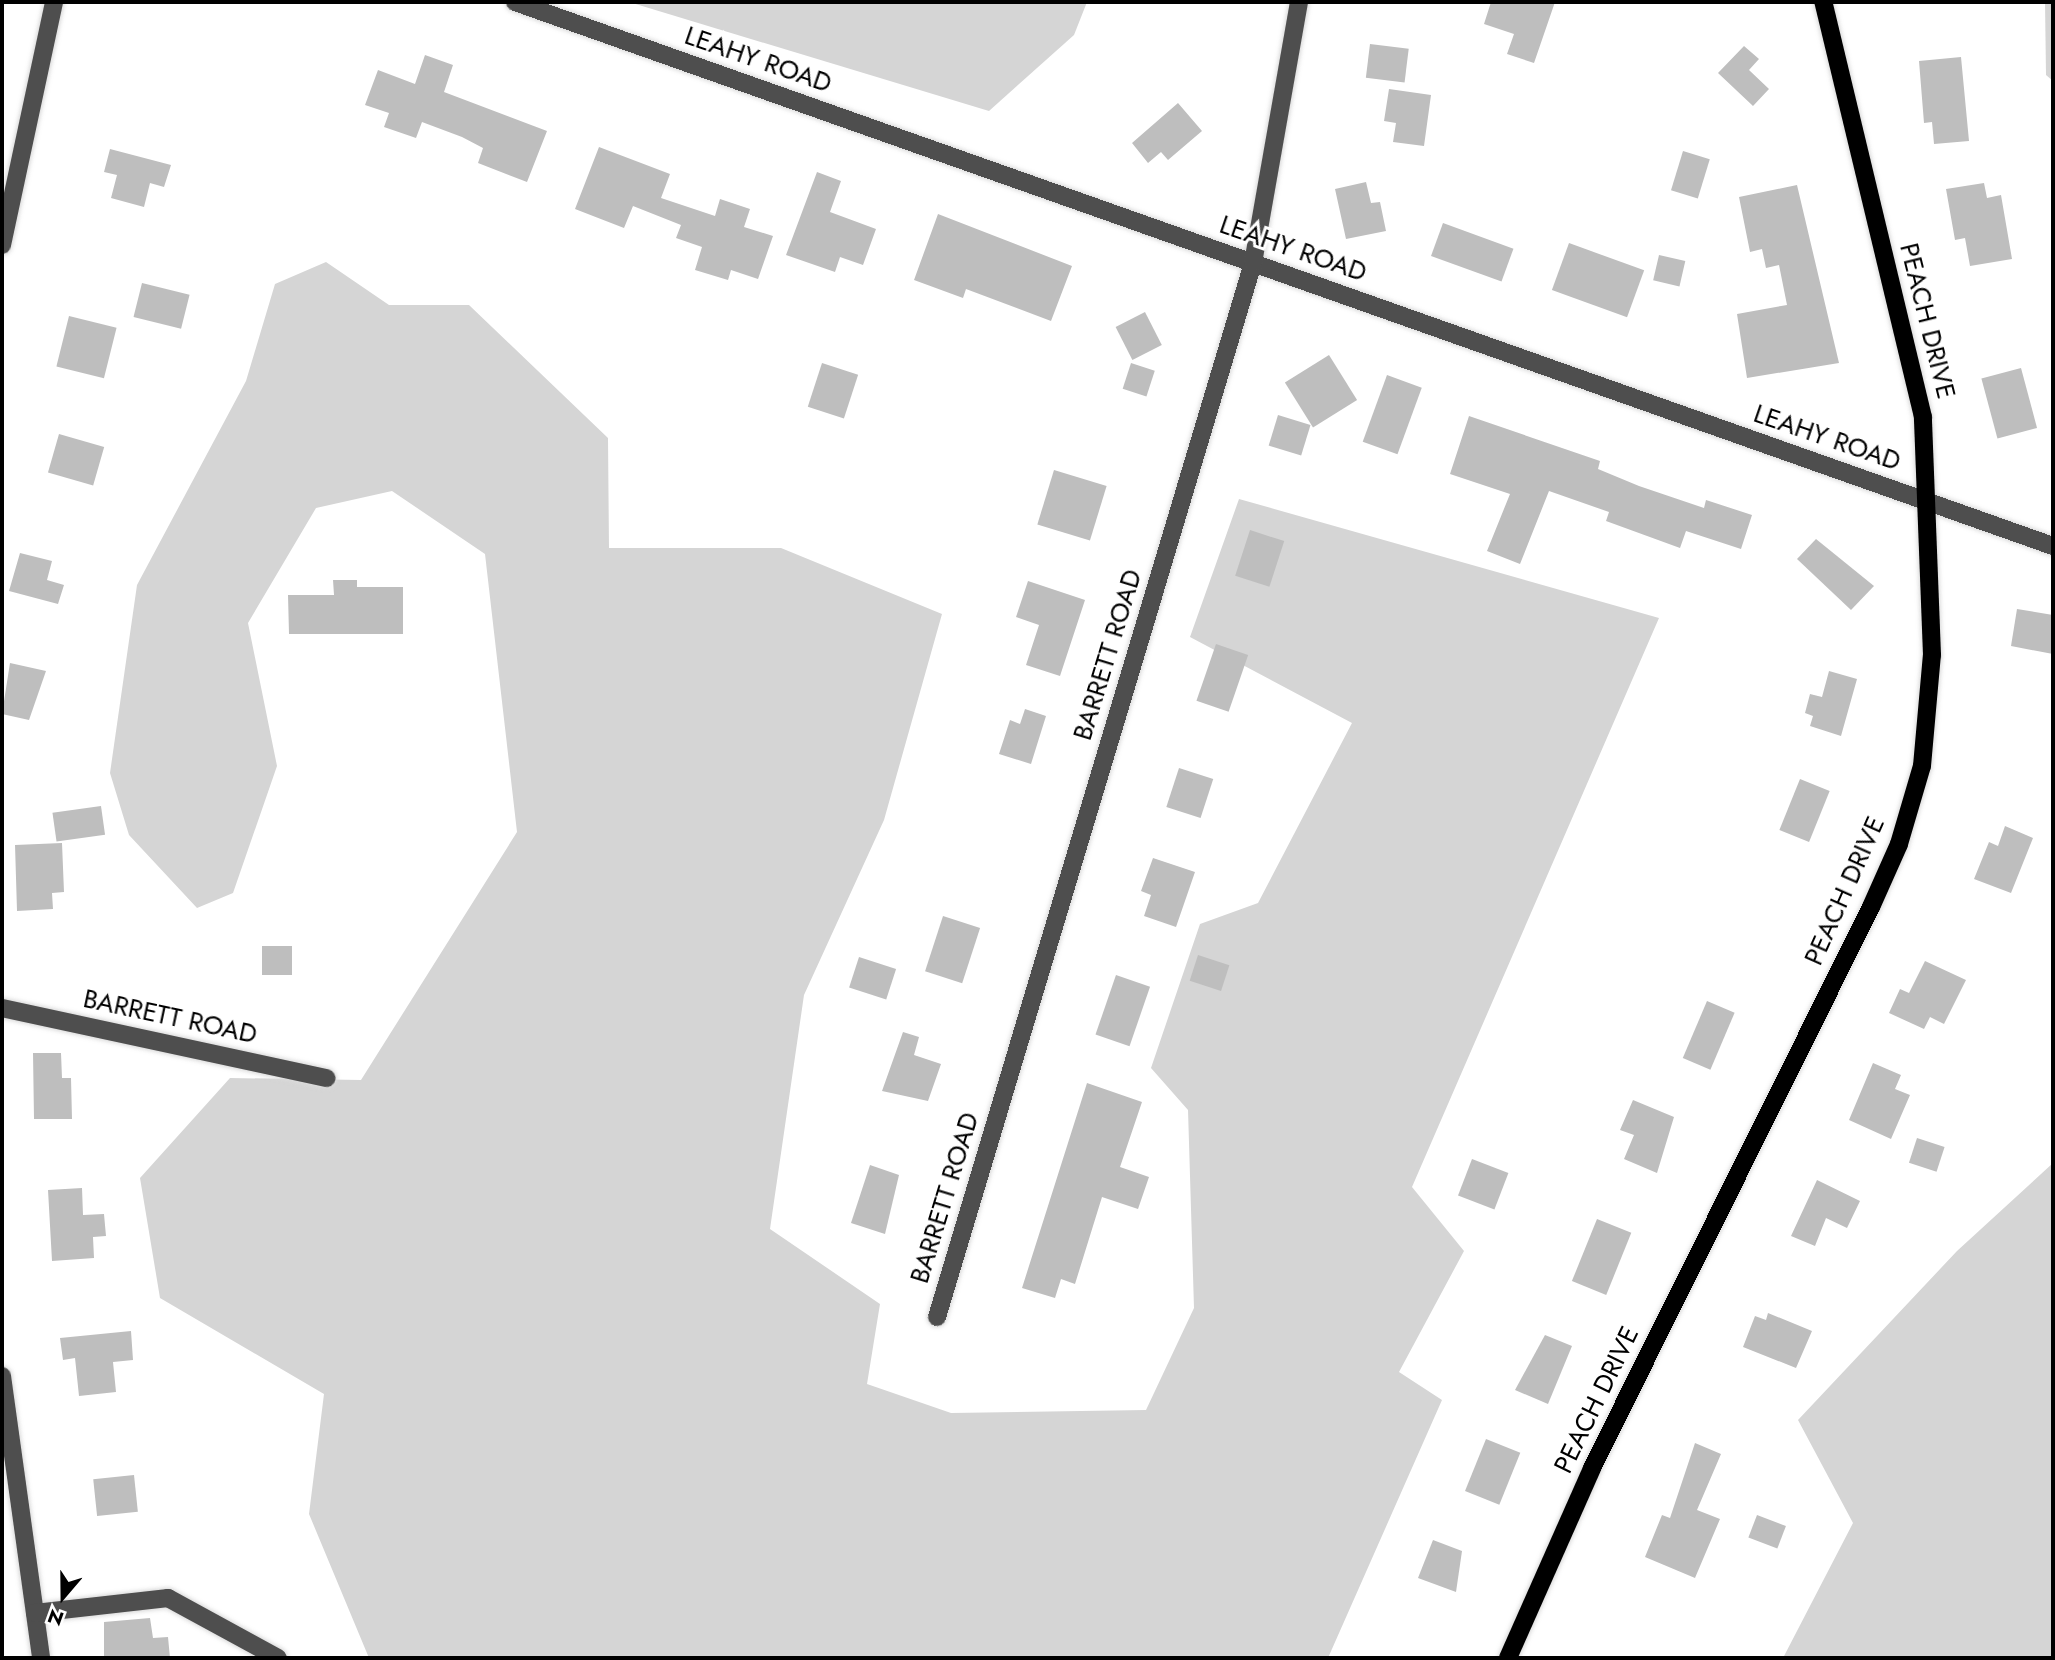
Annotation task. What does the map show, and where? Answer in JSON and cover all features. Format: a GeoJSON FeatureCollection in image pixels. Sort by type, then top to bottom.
{"type":"FeatureCollection","features":[{"type":"Feature","properties":{"kind":"main road","name":"PEACH DRIVE"},"geometry":{"type":"LineString","coordinates":[[1508,1658],[1604,1443],[1899,844],[1922,766],[1932,655],[1931,502],[1923,417],[1822,2]]}},
{"type":"Feature","properties":{"kind":"street"},"geometry":{"type":"LineString","coordinates":[[2,245],[54,2]]}},
{"type":"Feature","properties":{"kind":"street","name":"LEAHY ROAD"},"geometry":{"type":"LineString","coordinates":[[515,2],[2053,546]]}},
{"type":"Feature","properties":{"kind":"street","name":"BARRETT ROAD"},"geometry":{"type":"LineString","coordinates":[[937,1317],[1253,263],[1300,2]]}},
{"type":"Feature","properties":{"kind":"street","name":"BARRETT ROAD"},"geometry":{"type":"LineString","coordinates":[[2,1008],[327,1078]]}},
{"type":"Feature","properties":{"kind":"street"},"geometry":{"type":"LineString","coordinates":[[2,1376],[41,1658]]}},
{"type":"Feature","properties":{"kind":"street"},"geometry":{"type":"LineString","coordinates":[[35,1613],[168,1598],[278,1658]]}},
{"type":"Feature","properties":{"kind":"shaded area"},"geometry":{"type":"Polygon","coordinates":[[[629,2],[1087,2],[1074,35],[989,111],[629,2]]]}},
{"type":"Feature","properties":{"kind":"shaded area"},"geometry":{"type":"Polygon","coordinates":[[[2045,2],[2053,2],[2053,81],[2046,75],[2045,2]]]}},
{"type":"Feature","properties":{"kind":"shaded area"},"geometry":{"type":"Polygon","coordinates":[[[326,262],[389,305],[469,305],[608,438],[609,548],[781,548],[942,614],[884,820],[804,995],[770,1229],[880,1304],[867,1384],[951,1413],[1146,1410],[1194,1308],[1188,1110],[1151,1068],[1200,924],[1258,903],[1352,723],[1190,637],[1239,499],[1659,618],[1412,1187],[1464,1251],[1399,1372],[1442,1400],[1328,1658],[369,1658],[309,1514],[324,1394],[160,1298],[140,1178],[230,1078],[361,1080],[517,832],[485,554],[392,491],[316,508],[248,623],[277,766],[233,893],[197,908],[129,835],[110,773],[137,585],[246,381],[275,284],[326,262]]]}},
{"type":"Feature","properties":{"kind":"shaded area"},"geometry":{"type":"Polygon","coordinates":[[[2053,1163],[2053,1658],[1783,1658],[1853,1523],[1798,1420],[1957,1251],[2053,1163]]]}},
{"type":"Feature","properties":{"kind":"building"},"geometry":{"type":"Polygon","coordinates":[[[1491,2],[1555,2],[1534,63],[1507,54],[1514,34],[1484,24],[1491,2]]]}},
{"type":"Feature","properties":{"kind":"building"},"geometry":{"type":"Polygon","coordinates":[[[1370,44],[1409,49],[1405,82],[1366,78],[1370,44]]]}},
{"type":"Feature","properties":{"kind":"building"},"geometry":{"type":"Polygon","coordinates":[[[1744,46],[1759,59],[1749,70],[1769,89],[1753,106],[1718,73],[1744,46]]]}},
{"type":"Feature","properties":{"kind":"building"},"geometry":{"type":"Polygon","coordinates":[[[425,55],[453,65],[444,92],[547,131],[527,182],[478,163],[483,148],[462,137],[422,122],[416,138],[384,127],[389,113],[365,105],[378,70],[415,84],[425,55]]]}},
{"type":"Feature","properties":{"kind":"building"},"geometry":{"type":"Polygon","coordinates":[[[1961,57],[1969,141],[1934,144],[1932,122],[1924,123],[1919,61],[1961,57]]]}},
{"type":"Feature","properties":{"kind":"building"},"geometry":{"type":"Polygon","coordinates":[[[1389,89],[1431,95],[1424,146],[1393,142],[1396,123],[1384,121],[1389,89]]]}},
{"type":"Feature","properties":{"kind":"building"},"geometry":{"type":"Polygon","coordinates":[[[1178,103],[1202,131],[1168,160],[1161,152],[1148,163],[1132,143],[1178,103]]]}},
{"type":"Feature","properties":{"kind":"building"},"geometry":{"type":"Polygon","coordinates":[[[599,147],[670,174],[661,198],[715,216],[720,199],[750,209],[744,227],[773,236],[758,279],[731,270],[728,280],[695,270],[702,247],[676,238],[681,225],[633,206],[624,228],[575,209],[599,147]]]}},
{"type":"Feature","properties":{"kind":"building"},"geometry":{"type":"Polygon","coordinates":[[[110,149],[171,165],[164,187],[150,183],[144,207],[111,198],[117,175],[104,172],[110,149]]]}},
{"type":"Feature","properties":{"kind":"building"},"geometry":{"type":"Polygon","coordinates":[[[1683,151],[1710,159],[1698,198],[1671,190],[1683,151]]]}},
{"type":"Feature","properties":{"kind":"building"},"geometry":{"type":"Polygon","coordinates":[[[817,172],[841,181],[830,212],[876,229],[863,265],[840,257],[835,272],[786,255],[817,172]]]}},
{"type":"Feature","properties":{"kind":"building"},"geometry":{"type":"Polygon","coordinates":[[[1366,182],[1371,203],[1380,202],[1386,231],[1346,239],[1335,189],[1366,182]]]}},
{"type":"Feature","properties":{"kind":"building"},"geometry":{"type":"Polygon","coordinates":[[[1984,183],[1987,198],[2001,195],[2012,259],[1970,266],[1965,238],[1955,240],[1946,189],[1984,183]]]}},
{"type":"Feature","properties":{"kind":"building"},"geometry":{"type":"Polygon","coordinates":[[[1797,185],[1839,363],[1747,378],[1737,314],[1787,305],[1779,265],[1766,268],[1762,249],[1750,252],[1739,197],[1797,185]]]}},
{"type":"Feature","properties":{"kind":"building"},"geometry":{"type":"Polygon","coordinates":[[[938,214],[1072,266],[1051,321],[966,289],[963,298],[914,280],[938,214]]]}},
{"type":"Feature","properties":{"kind":"building"},"geometry":{"type":"Polygon","coordinates":[[[1443,223],[1513,249],[1502,282],[1431,256],[1443,223]]]}},
{"type":"Feature","properties":{"kind":"building"},"geometry":{"type":"Polygon","coordinates":[[[1569,243],[1644,270],[1627,317],[1552,290],[1569,243]]]}},
{"type":"Feature","properties":{"kind":"building"},"geometry":{"type":"Polygon","coordinates":[[[1659,255],[1685,261],[1679,286],[1653,280],[1659,255]]]}},
{"type":"Feature","properties":{"kind":"building"},"geometry":{"type":"Polygon","coordinates":[[[142,283],[190,295],[181,329],[134,317],[142,283]]]}},
{"type":"Feature","properties":{"kind":"building"},"geometry":{"type":"Polygon","coordinates":[[[1145,312],[1162,345],[1132,360],[1116,327],[1145,312]]]}},
{"type":"Feature","properties":{"kind":"building"},"geometry":{"type":"Polygon","coordinates":[[[69,316],[117,328],[104,378],[56,366],[69,316]]]}},
{"type":"Feature","properties":{"kind":"building"},"geometry":{"type":"Polygon","coordinates":[[[1329,355],[1357,400],[1313,428],[1285,383],[1329,355]]]}},
{"type":"Feature","properties":{"kind":"building"},"geometry":{"type":"Polygon","coordinates":[[[822,363],[858,375],[844,418],[808,407],[822,363]]]}},
{"type":"Feature","properties":{"kind":"building"},"geometry":{"type":"Polygon","coordinates":[[[1131,363],[1155,371],[1146,396],[1123,389],[1131,363]]]}},
{"type":"Feature","properties":{"kind":"building"},"geometry":{"type":"Polygon","coordinates":[[[2021,368],[2037,428],[1997,438],[1981,379],[2021,368]]]}},
{"type":"Feature","properties":{"kind":"building"},"geometry":{"type":"Polygon","coordinates":[[[1387,375],[1422,388],[1397,454],[1363,442],[1387,375]]]}},
{"type":"Feature","properties":{"kind":"building"},"geometry":{"type":"Polygon","coordinates":[[[1278,415],[1311,425],[1301,456],[1269,446],[1278,415]]]}},
{"type":"Feature","properties":{"kind":"building"},"geometry":{"type":"Polygon","coordinates":[[[1469,416],[1600,461],[1598,469],[1639,486],[1704,508],[1706,500],[1752,515],[1741,549],[1686,531],[1680,548],[1606,521],[1609,512],[1549,491],[1520,564],[1487,551],[1510,494],[1450,474],[1469,416]]]}},
{"type":"Feature","properties":{"kind":"building"},"geometry":{"type":"Polygon","coordinates":[[[59,434],[104,447],[93,485],[48,472],[59,434]]]}},
{"type":"Feature","properties":{"kind":"building"},"geometry":{"type":"Polygon","coordinates":[[[1054,470],[1107,486],[1090,541],[1037,525],[1054,470]]]}},
{"type":"Feature","properties":{"kind":"building"},"geometry":{"type":"Polygon","coordinates":[[[1250,530],[1284,541],[1269,587],[1235,576],[1250,530]]]}},
{"type":"Feature","properties":{"kind":"building"},"geometry":{"type":"Polygon","coordinates":[[[1816,539],[1874,586],[1851,610],[1797,559],[1816,539]]]}},
{"type":"Feature","properties":{"kind":"building"},"geometry":{"type":"Polygon","coordinates":[[[20,553],[52,561],[47,580],[64,585],[58,604],[9,591],[20,553]]]}},
{"type":"Feature","properties":{"kind":"building"},"geometry":{"type":"Polygon","coordinates":[[[333,580],[357,580],[357,587],[403,587],[403,634],[289,634],[288,595],[334,595],[333,580]]]}},
{"type":"Feature","properties":{"kind":"building"},"geometry":{"type":"Polygon","coordinates":[[[1028,581],[1085,600],[1060,676],[1026,665],[1039,625],[1016,617],[1028,581]]]}},
{"type":"Feature","properties":{"kind":"building"},"geometry":{"type":"Polygon","coordinates":[[[2017,609],[2053,615],[2053,654],[2011,646],[2017,609]]]}},
{"type":"Feature","properties":{"kind":"building"},"geometry":{"type":"Polygon","coordinates":[[[1216,644],[1248,655],[1229,712],[1196,701],[1216,644]]]}},
{"type":"Feature","properties":{"kind":"building"},"geometry":{"type":"Polygon","coordinates":[[[10,663],[46,671],[29,720],[2,714],[10,663]]]}},
{"type":"Feature","properties":{"kind":"building"},"geometry":{"type":"Polygon","coordinates":[[[1829,671],[1857,679],[1841,736],[1810,726],[1813,716],[1805,713],[1810,694],[1822,697],[1829,671]]]}},
{"type":"Feature","properties":{"kind":"building"},"geometry":{"type":"Polygon","coordinates":[[[1025,709],[1046,716],[1031,764],[999,754],[1010,720],[1020,724],[1025,709]]]}},
{"type":"Feature","properties":{"kind":"building"},"geometry":{"type":"Polygon","coordinates":[[[1179,768],[1213,779],[1201,818],[1166,807],[1179,768]]]}},
{"type":"Feature","properties":{"kind":"building"},"geometry":{"type":"Polygon","coordinates":[[[1800,779],[1830,791],[1809,842],[1779,830],[1800,779]]]}},
{"type":"Feature","properties":{"kind":"building"},"geometry":{"type":"Polygon","coordinates":[[[101,806],[105,835],[57,842],[52,813],[101,806]]]}},
{"type":"Feature","properties":{"kind":"building"},"geometry":{"type":"Polygon","coordinates":[[[2005,826],[2033,838],[2011,893],[1974,879],[1989,842],[1998,846],[2005,826]]]}},
{"type":"Feature","properties":{"kind":"building"},"geometry":{"type":"Polygon","coordinates":[[[62,843],[64,892],[52,893],[53,909],[17,911],[15,845],[62,843]]]}},
{"type":"Feature","properties":{"kind":"building"},"geometry":{"type":"Polygon","coordinates":[[[1153,858],[1195,872],[1176,927],[1144,916],[1151,895],[1141,891],[1153,858]]]}},
{"type":"Feature","properties":{"kind":"building"},"geometry":{"type":"Polygon","coordinates":[[[943,916],[980,928],[962,983],[925,971],[943,916]]]}},
{"type":"Feature","properties":{"kind":"building"},"geometry":{"type":"Polygon","coordinates":[[[262,946],[292,946],[292,975],[262,975],[262,946]]]}},
{"type":"Feature","properties":{"kind":"building"},"geometry":{"type":"Polygon","coordinates":[[[1198,955],[1229,965],[1221,991],[1190,981],[1198,955]]]}},
{"type":"Feature","properties":{"kind":"building"},"geometry":{"type":"Polygon","coordinates":[[[859,957],[896,969],[886,999],[849,987],[859,957]]]}},
{"type":"Feature","properties":{"kind":"building"},"geometry":{"type":"Polygon","coordinates":[[[1925,961],[1966,980],[1944,1024],[1930,1017],[1924,1029],[1889,1013],[1900,989],[1909,993],[1925,961]]]}},
{"type":"Feature","properties":{"kind":"building"},"geometry":{"type":"Polygon","coordinates":[[[1116,975],[1150,987],[1130,1046],[1095,1035],[1116,975]]]}},
{"type":"Feature","properties":{"kind":"building"},"geometry":{"type":"Polygon","coordinates":[[[1707,1001],[1735,1013],[1710,1070],[1683,1058],[1707,1001]]]}},
{"type":"Feature","properties":{"kind":"building"},"geometry":{"type":"Polygon","coordinates":[[[903,1032],[919,1037],[914,1055],[941,1064],[928,1101],[882,1091],[903,1032]]]}},
{"type":"Feature","properties":{"kind":"building"},"geometry":{"type":"Polygon","coordinates":[[[33,1053],[61,1053],[62,1078],[71,1078],[72,1119],[34,1119],[33,1053]]]}},
{"type":"Feature","properties":{"kind":"building"},"geometry":{"type":"Polygon","coordinates":[[[1873,1063],[1901,1075],[1895,1089],[1910,1095],[1891,1139],[1849,1120],[1873,1063]]]}},
{"type":"Feature","properties":{"kind":"building"},"geometry":{"type":"Polygon","coordinates":[[[1087,1083],[1142,1102],[1120,1167],[1149,1177],[1138,1209],[1102,1197],[1075,1284],[1061,1279],[1055,1298],[1022,1288],[1087,1083]]]}},
{"type":"Feature","properties":{"kind":"building"},"geometry":{"type":"Polygon","coordinates":[[[1633,1100],[1674,1117],[1657,1173],[1624,1159],[1634,1135],[1620,1130],[1633,1100]]]}},
{"type":"Feature","properties":{"kind":"building"},"geometry":{"type":"Polygon","coordinates":[[[1917,1138],[1945,1147],[1937,1172],[1909,1163],[1917,1138]]]}},
{"type":"Feature","properties":{"kind":"building"},"geometry":{"type":"Polygon","coordinates":[[[1472,1159],[1508,1173],[1494,1209],[1458,1195],[1472,1159]]]}},
{"type":"Feature","properties":{"kind":"building"},"geometry":{"type":"Polygon","coordinates":[[[870,1165],[899,1175],[885,1234],[851,1223],[870,1165]]]}},
{"type":"Feature","properties":{"kind":"building"},"geometry":{"type":"Polygon","coordinates":[[[1817,1180],[1860,1201],[1847,1228],[1826,1218],[1815,1246],[1791,1236],[1817,1180]]]}},
{"type":"Feature","properties":{"kind":"building"},"geometry":{"type":"Polygon","coordinates":[[[82,1188],[83,1215],[104,1214],[106,1236],[93,1237],[94,1258],[52,1261],[48,1190],[82,1188]]]}},
{"type":"Feature","properties":{"kind":"building"},"geometry":{"type":"Polygon","coordinates":[[[1597,1219],[1631,1233],[1606,1295],[1572,1281],[1597,1219]]]}},
{"type":"Feature","properties":{"kind":"building"},"geometry":{"type":"Polygon","coordinates":[[[1768,1313],[1812,1331],[1796,1368],[1743,1347],[1755,1316],[1766,1320],[1768,1313]]]}},
{"type":"Feature","properties":{"kind":"building"},"geometry":{"type":"Polygon","coordinates":[[[131,1331],[133,1360],[113,1362],[116,1392],[79,1396],[75,1358],[63,1360],[60,1338],[131,1331]]]}},
{"type":"Feature","properties":{"kind":"building"},"geometry":{"type":"Polygon","coordinates":[[[1545,1335],[1572,1346],[1548,1404],[1515,1390],[1545,1335]]]}},
{"type":"Feature","properties":{"kind":"building"},"geometry":{"type":"Polygon","coordinates":[[[1486,1439],[1520,1453],[1499,1505],[1465,1491],[1486,1439]]]}},
{"type":"Feature","properties":{"kind":"building"},"geometry":{"type":"Polygon","coordinates":[[[1695,1443],[1721,1454],[1697,1510],[1720,1519],[1695,1578],[1645,1557],[1662,1515],[1670,1518],[1695,1443]]]}},
{"type":"Feature","properties":{"kind":"building"},"geometry":{"type":"Polygon","coordinates":[[[134,1475],[138,1512],[97,1516],[93,1479],[134,1475]]]}},
{"type":"Feature","properties":{"kind":"building"},"geometry":{"type":"Polygon","coordinates":[[[1757,1515],[1786,1526],[1777,1549],[1748,1537],[1757,1515]]]}},
{"type":"Feature","properties":{"kind":"building"},"geometry":{"type":"Polygon","coordinates":[[[1433,1540],[1462,1551],[1456,1592],[1418,1578],[1433,1540]]]}},
{"type":"Feature","properties":{"kind":"building"},"geometry":{"type":"Polygon","coordinates":[[[150,1618],[153,1638],[168,1637],[170,1658],[104,1658],[104,1622],[150,1618]]]}}]}
